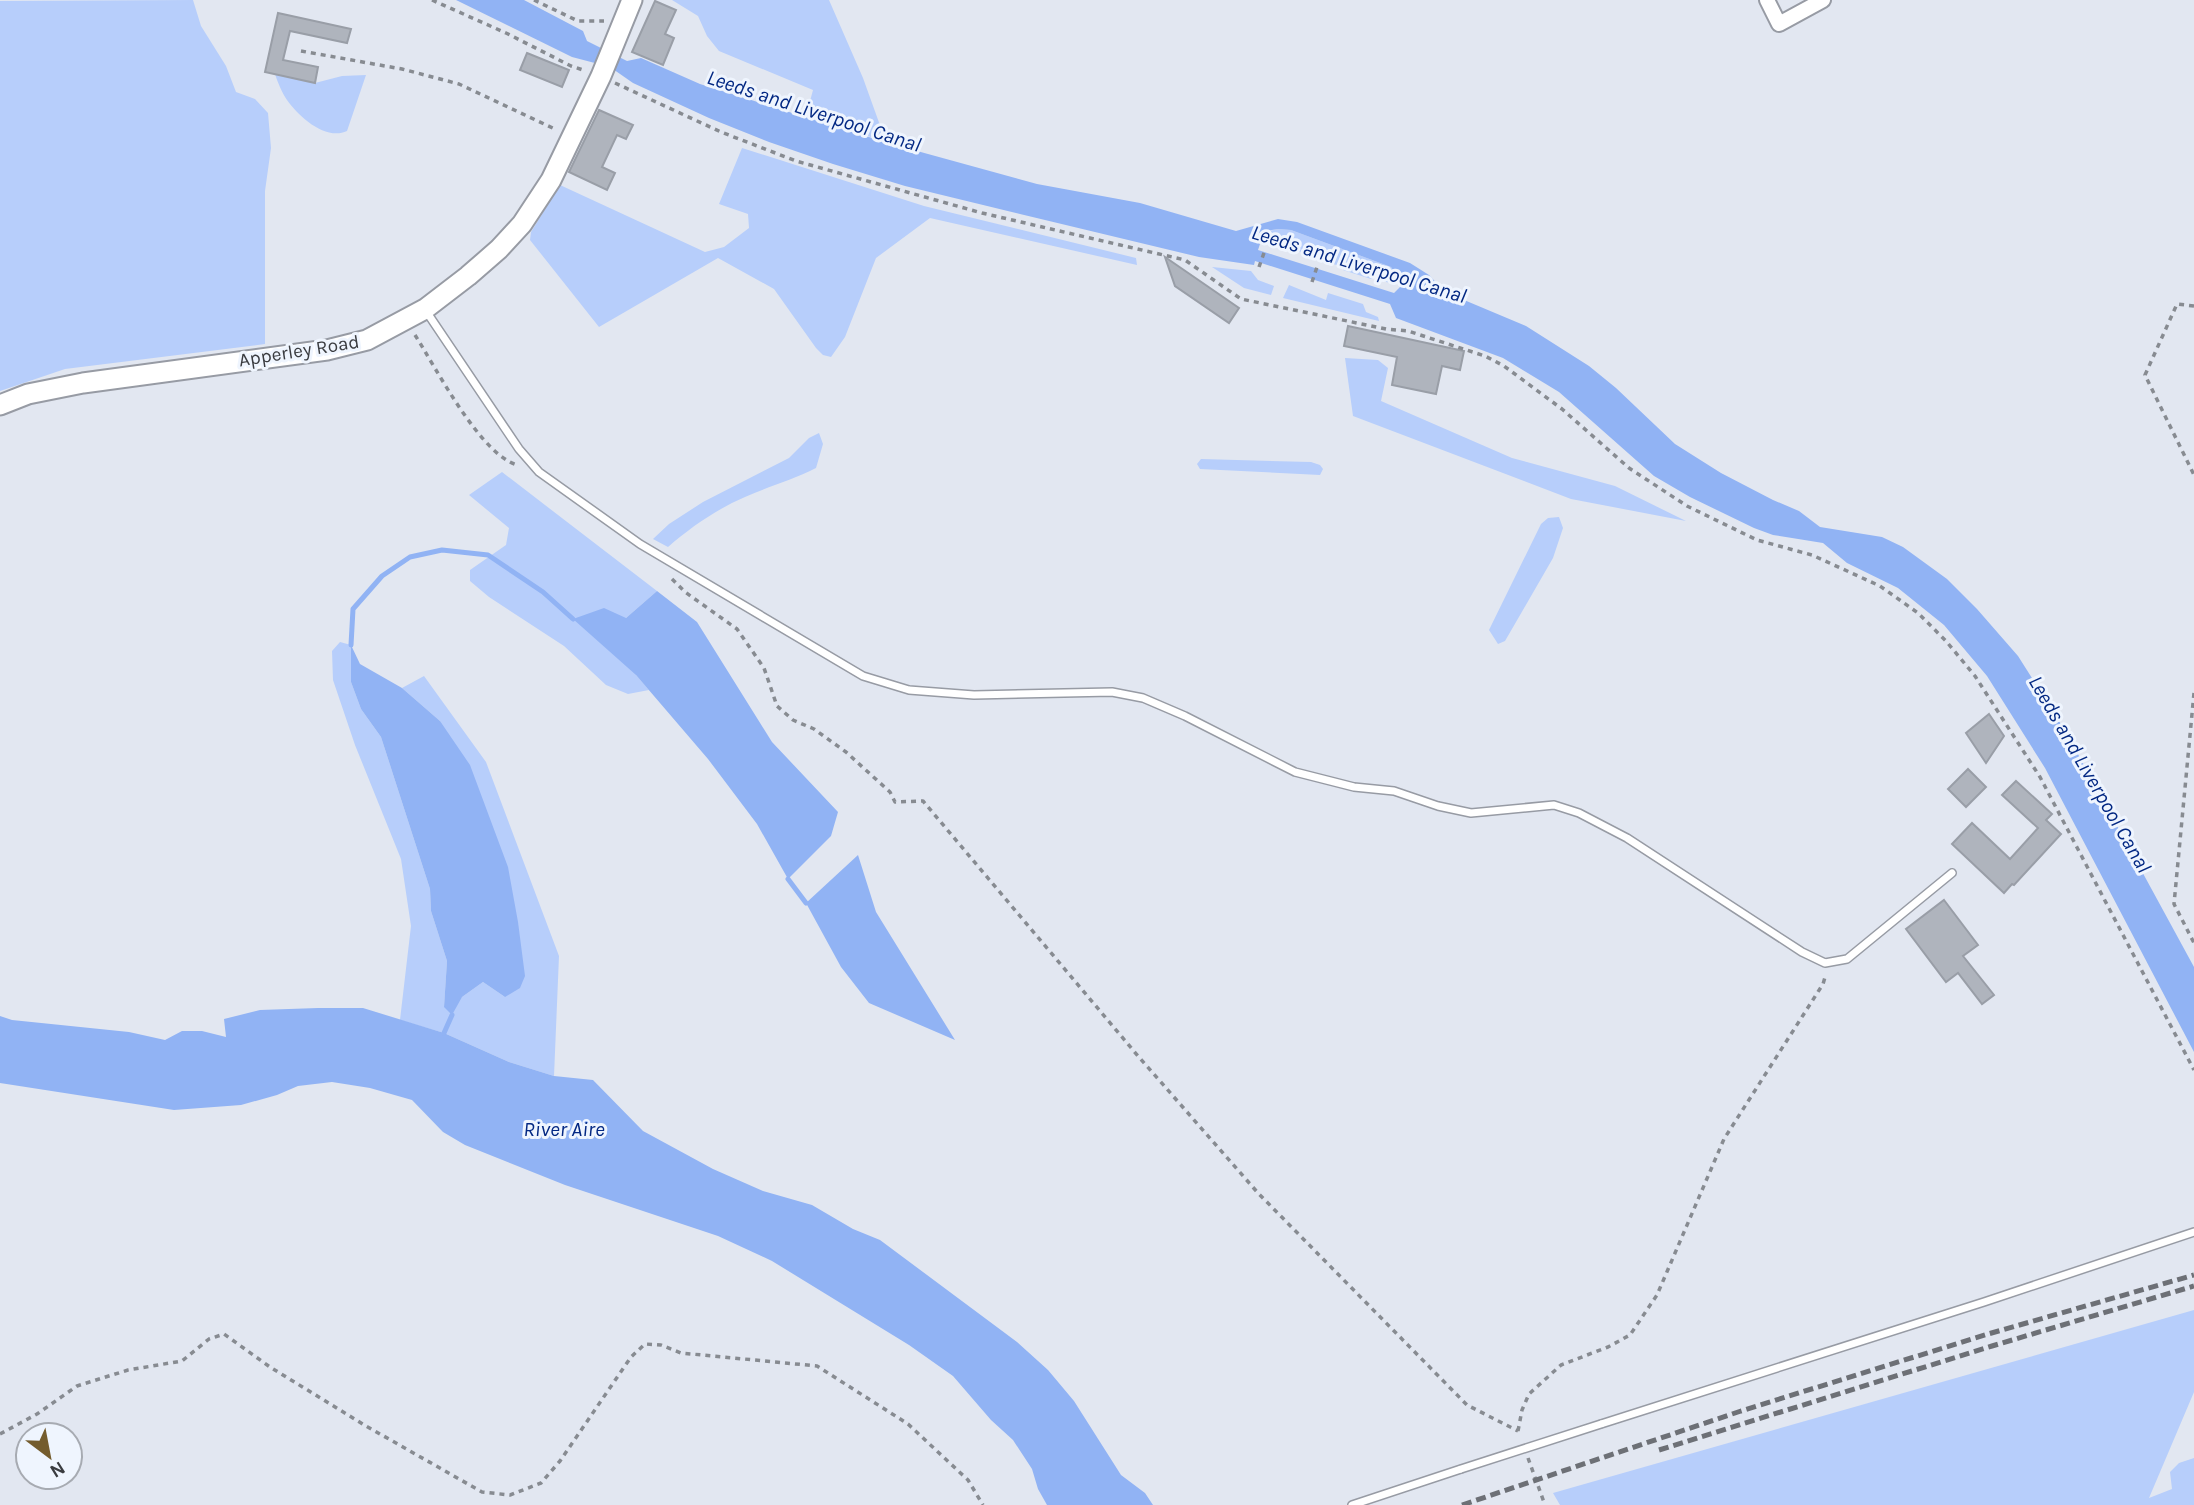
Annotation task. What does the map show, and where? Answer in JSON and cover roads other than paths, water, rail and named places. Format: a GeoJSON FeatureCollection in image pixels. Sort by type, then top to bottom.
{"type":"FeatureCollection","features":[{"type":"Feature","properties":{"kind":"street","name":"Apperley Road"},"geometry":{"type":"LineString","coordinates":[[0,405],[28,394],[129,375],[327,350],[366,340],[425,309],[499,249],[538,202],[601,74],[632,0]]}},
{"type":"Feature","properties":{"kind":"street"},"geometry":{"type":"LineString","coordinates":[[1767,0],[1779,24],[1823,0]]}},
{"type":"Feature","properties":{"kind":"lane"},"geometry":{"type":"LineString","coordinates":[[425,309],[519,449],[538,472],[663,558],[863,676],[909,690],[974,695],[1112,692],[1143,698],[1185,716],[1295,772],[1354,787],[1394,791],[1438,806],[1471,813],[1554,805],[1579,813],[1627,838],[1802,952],[1825,963],[1847,960],[1952,873]]}},
{"type":"Feature","properties":{"kind":"lane"},"geometry":{"type":"LineString","coordinates":[[1352,1505],[2194,1232]]}},
{"type":"Feature","properties":{"kind":"water"},"geometry":{"type":"Polygon","coordinates":[[[456,0],[524,0],[583,31],[587,41],[627,61],[641,58],[700,84],[888,143],[1037,184],[1140,203],[1236,231],[1278,219],[1297,222],[1410,263],[1429,275],[1445,292],[1526,326],[1589,366],[1675,444],[1721,473],[1799,511],[1820,527],[1882,537],[1903,547],[1947,579],[1977,609],[2018,656],[2066,732],[2194,967],[2194,1052],[2045,768],[1987,676],[1944,625],[1898,588],[1847,563],[1823,543],[1773,535],[1690,497],[1654,476],[1559,392],[1503,358],[1396,318],[1390,304],[1255,261],[1254,265],[1199,257],[905,186],[769,142],[633,83],[610,67],[572,57],[456,0]],[[1291,230],[1265,231],[1249,236],[1260,244],[1258,250],[1394,293],[1400,287],[1391,267],[1291,230]]]}},
{"type":"Feature","properties":{"kind":"water"},"geometry":{"type":"Polygon","coordinates":[[[657,591],[697,622],[772,742],[838,812],[831,836],[788,879],[757,824],[708,759],[636,675],[573,619],[604,608],[626,618],[657,591]]]}},
{"type":"Feature","properties":{"kind":"water"},"geometry":{"type":"Polygon","coordinates":[[[351,645],[360,664],[402,688],[440,721],[470,765],[508,867],[518,922],[525,976],[520,988],[505,997],[483,982],[462,997],[452,1015],[444,1007],[447,961],[431,911],[430,889],[381,737],[361,709],[351,682],[351,645]]]}},
{"type":"Feature","properties":{"kind":"water"},"geometry":{"type":"Polygon","coordinates":[[[858,855],[876,912],[955,1040],[869,1003],[841,967],[806,903],[858,855]]]}},
{"type":"Feature","properties":{"kind":"water","name":"River Aire"},"geometry":{"type":"Polygon","coordinates":[[[363,1008],[444,1033],[509,1062],[554,1076],[593,1080],[643,1131],[713,1169],[763,1191],[812,1205],[853,1229],[880,1240],[1017,1342],[1048,1370],[1074,1401],[1121,1475],[1145,1493],[1153,1505],[1047,1505],[1038,1489],[1032,1469],[1013,1440],[991,1420],[953,1376],[909,1345],[772,1261],[718,1236],[565,1185],[465,1145],[443,1132],[412,1100],[370,1088],[332,1082],[298,1086],[241,1105],[174,1110],[0,1083],[0,1016],[12,1020],[129,1032],[165,1040],[182,1031],[202,1031],[226,1037],[224,1019],[260,1010],[363,1008]]]}},
{"type":"Feature","properties":{"kind":"waterway"},"geometry":{"type":"LineString","coordinates":[[351,645],[353,609],[382,576],[410,557],[442,550],[488,555],[543,592],[573,619]]}},
{"type":"Feature","properties":{"kind":"waterway"},"geometry":{"type":"LineString","coordinates":[[788,879],[806,903]]}},
{"type":"Feature","properties":{"kind":"waterway"},"geometry":{"type":"LineString","coordinates":[[444,1033],[452,1015]]}},
{"type":"Feature","properties":{"kind":"railway"},"geometry":{"type":"LineString","coordinates":[[1462,1505],[1741,1411],[1988,1334],[2194,1275]]}},
{"type":"Feature","properties":{"kind":"railway"},"geometry":{"type":"LineString","coordinates":[[1659,1450],[2194,1286]]}},
{"type":"Feature","properties":{"kind":"water label","name":"Leeds and Liverpool Canal"},"geometry":{"type":"Point","coordinates":[814,111]}},
{"type":"Feature","properties":{"kind":"water label","name":"Leeds and Liverpool Canal"},"geometry":{"type":"Point","coordinates":[1359,264]}},
{"type":"Feature","properties":{"kind":"water label","name":"Leeds and Liverpool Canal"},"geometry":{"type":"Point","coordinates":[2090,774]}}]}
